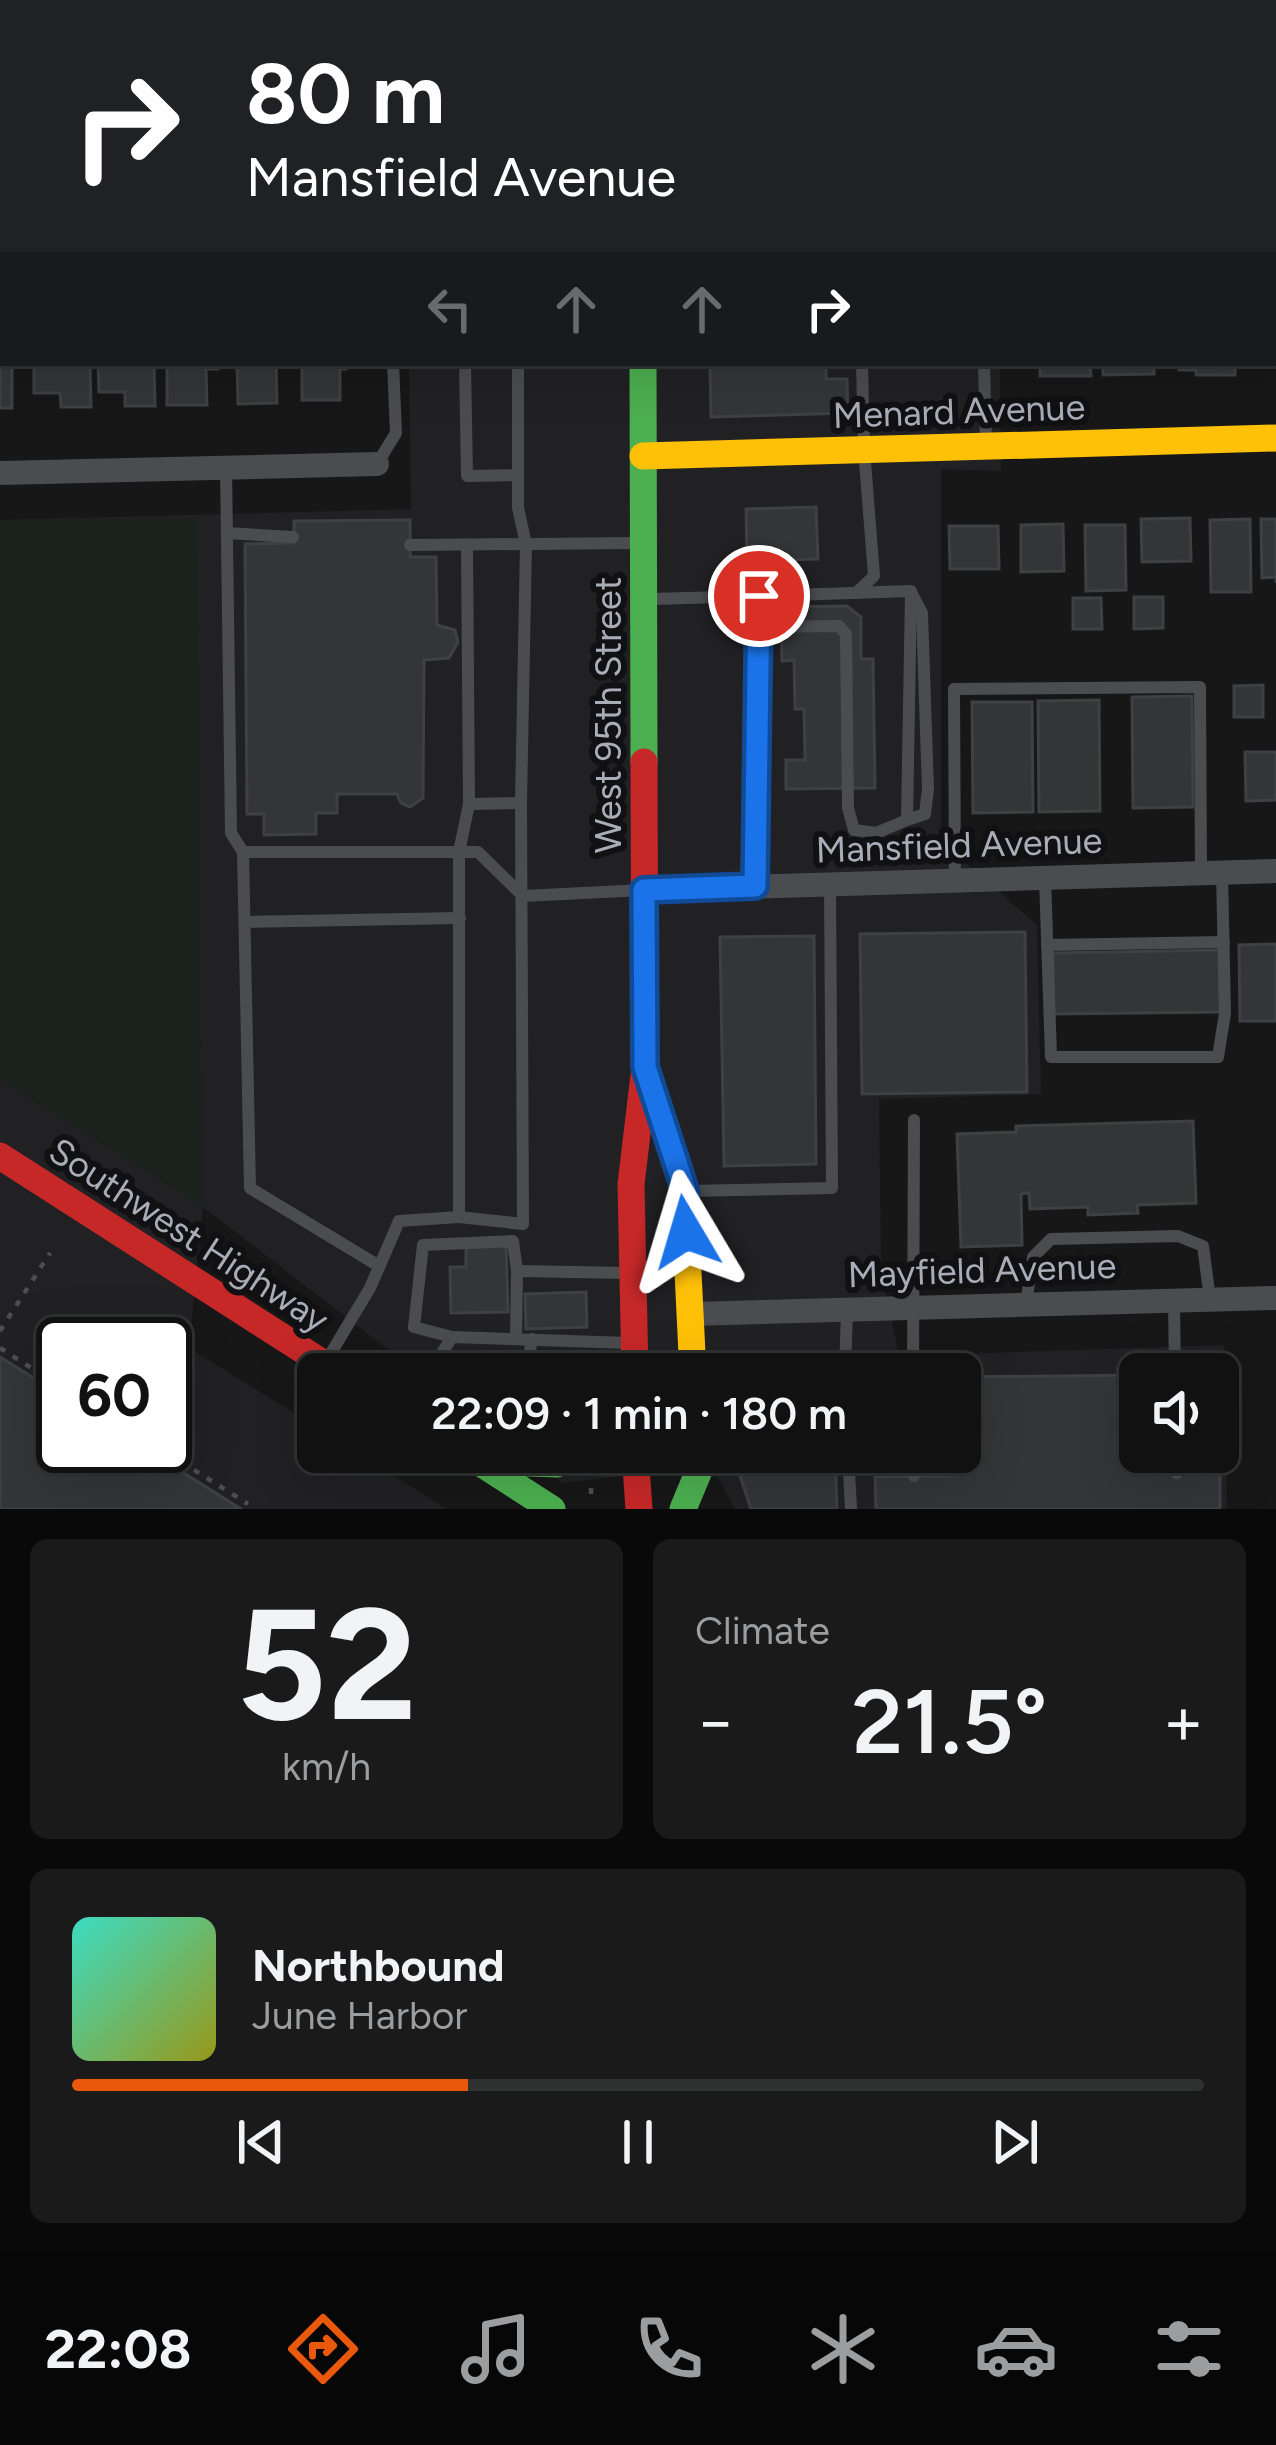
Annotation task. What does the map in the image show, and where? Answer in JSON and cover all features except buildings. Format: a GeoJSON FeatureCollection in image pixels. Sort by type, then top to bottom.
{"type":"FeatureCollection","features":[{"type":"Feature","properties":{"kind":"main road","name":"West 95th Street"},"geometry":{"type":"LineString","coordinates":[[635,1353],[631,1184],[645,1067],[643,366]]}},
{"type":"Feature","properties":{"kind":"main road","name":"Menard Avenue"},"geometry":{"type":"LineString","coordinates":[[644,456],[1276,438]]}},
{"type":"Feature","properties":{"kind":"main road","name":"West 95th Street"},"geometry":{"type":"LineString","coordinates":[[645,1067],[685,1190],[692,1353]]}},
{"type":"Feature","properties":{"kind":"main road","name":"Southwest Highway"},"geometry":{"type":"LineString","coordinates":[[0,1156],[307,1353]]}},
{"type":"Feature","properties":{"kind":"main road"},"geometry":{"type":"LineString","coordinates":[[483,1473],[506,1509]]}},
{"type":"Feature","properties":{"kind":"main road"},"geometry":{"type":"LineString","coordinates":[[499,1473],[551,1509]]}},
{"type":"Feature","properties":{"kind":"main road"},"geometry":{"type":"LineString","coordinates":[[636,1473],[639,1509]]}},
{"type":"Feature","properties":{"kind":"main road"},"geometry":{"type":"LineString","coordinates":[[683,1509],[694,1473]]}},
{"type":"Feature","properties":{"kind":"main road"},"geometry":{"type":"LineString","coordinates":[[700,1473],[708,1509]]}},
{"type":"Feature","properties":{"kind":"street"},"geometry":{"type":"LineString","coordinates":[[0,473],[376,464]]}},
{"type":"Feature","properties":{"kind":"street","name":"Mansfield Avenue"},"geometry":{"type":"LineString","coordinates":[[644,890],[1276,871]]}},
{"type":"Feature","properties":{"kind":"street","name":"Mayfield Avenue"},"geometry":{"type":"LineString","coordinates":[[691,1313],[1276,1298]]}},
{"type":"Feature","properties":{"kind":"lane"},"geometry":{"type":"LineString","coordinates":[[376,464],[396,433],[394,366]]}},
{"type":"Feature","properties":{"kind":"lane"},"geometry":{"type":"LineString","coordinates":[[465,366],[467,476],[518,475]]}},
{"type":"Feature","properties":{"kind":"lane"},"geometry":{"type":"LineString","coordinates":[[339,1353],[400,1221],[459,1217],[523,1224],[521,803],[526,544],[518,508],[518,366]]}},
{"type":"Feature","properties":{"kind":"lane"},"geometry":{"type":"LineString","coordinates":[[856,593],[874,576],[862,366]]}},
{"type":"Feature","properties":{"kind":"lane"},"geometry":{"type":"LineString","coordinates":[[984,366],[986,446]]}},
{"type":"Feature","properties":{"kind":"lane"},"geometry":{"type":"LineString","coordinates":[[226,468],[231,833],[243,852],[250,1188],[380,1266]]}},
{"type":"Feature","properties":{"kind":"lane"},"geometry":{"type":"LineString","coordinates":[[227,533],[293,537]]}},
{"type":"Feature","properties":{"kind":"lane"},"geometry":{"type":"LineString","coordinates":[[410,545],[644,543]]}},
{"type":"Feature","properties":{"kind":"lane"},"geometry":{"type":"LineString","coordinates":[[459,1217],[459,852],[469,804],[467,546]]}},
{"type":"Feature","properties":{"kind":"lane"},"geometry":{"type":"LineString","coordinates":[[644,599],[911,591],[908,820],[876,833],[854,830],[848,808],[846,634],[839,626],[760,627]]}},
{"type":"Feature","properties":{"kind":"lane"},"geometry":{"type":"LineString","coordinates":[[755,886],[759,596]]}},
{"type":"Feature","properties":{"kind":"lane"},"geometry":{"type":"LineString","coordinates":[[955,880],[954,689],[1200,687],[1212,873],[1224,942],[1226,1013],[1218,1057],[1051,1057],[1045,878]]}},
{"type":"Feature","properties":{"kind":"lane"},"geometry":{"type":"LineString","coordinates":[[469,804],[521,803]]}},
{"type":"Feature","properties":{"kind":"lane"},"geometry":{"type":"LineString","coordinates":[[243,852],[478,852],[523,896],[644,890]]}},
{"type":"Feature","properties":{"kind":"lane"},"geometry":{"type":"LineString","coordinates":[[685,1190],[832,1188],[830,884]]}},
{"type":"Feature","properties":{"kind":"lane"},"geometry":{"type":"LineString","coordinates":[[244,922],[460,918]]}},
{"type":"Feature","properties":{"kind":"lane"},"geometry":{"type":"LineString","coordinates":[[1047,945],[1224,942]]}},
{"type":"Feature","properties":{"kind":"lane"},"geometry":{"type":"LineString","coordinates":[[913,1353],[914,1120]]}},
{"type":"Feature","properties":{"kind":"lane"},"geometry":{"type":"LineString","coordinates":[[1026,1304],[1033,1257],[1051,1239],[1178,1236],[1203,1246],[1210,1300]]}},
{"type":"Feature","properties":{"kind":"lane"},"geometry":{"type":"LineString","coordinates":[[516,1339],[518,1271],[513,1240],[423,1245],[414,1327],[452,1337],[635,1343]]}},
{"type":"Feature","properties":{"kind":"lane"},"geometry":{"type":"LineString","coordinates":[[518,1271],[633,1273]]}},
{"type":"Feature","properties":{"kind":"lane"},"geometry":{"type":"LineString","coordinates":[[1174,1300],[1175,1353]]}},
{"type":"Feature","properties":{"kind":"lane"},"geometry":{"type":"LineString","coordinates":[[846,1353],[847,1309]]}},
{"type":"Feature","properties":{"kind":"lane"},"geometry":{"type":"LineString","coordinates":[[442,1353],[452,1337]]}},
{"type":"Feature","properties":{"kind":"lane"},"geometry":{"type":"LineString","coordinates":[[530,1353],[532,1340]]}},
{"type":"Feature","properties":{"kind":"lane"},"geometry":{"type":"LineString","coordinates":[[849,1473],[851,1509]]}},
{"type":"Feature","properties":{"kind":"path"},"geometry":{"type":"LineString","coordinates":[[0,1331],[50,1253]]}},
{"type":"Feature","properties":{"kind":"path"},"geometry":{"type":"LineString","coordinates":[[0,1348],[36,1371]]}},
{"type":"Feature","properties":{"kind":"path"},"geometry":{"type":"LineString","coordinates":[[192,1469],[248,1504]]}},
{"type":"Feature","properties":{"kind":"path"},"geometry":{"type":"LineString","coordinates":[[591,1499],[591,1488],[602,1495]]}},
{"type":"Feature","properties":{"kind":"shaded area"},"geometry":{"type":"Polygon","coordinates":[[[409,366],[1000,366],[1001,471],[941,469],[941,841],[1037,925],[1041,1094],[879,1099],[881,1267],[898,1353],[393,1353],[203,1207],[192,1318],[36,1317],[36,1473],[192,1473],[192,1350],[297,1415],[297,1473],[390,1473],[447,1509],[0,1509],[0,520],[411,509],[409,366]]]}},
{"type":"Feature","properties":{"kind":"shaded area"},"geometry":{"type":"Polygon","coordinates":[[[197,518],[202,1206],[0,1080],[0,520],[197,518]]]}},
{"type":"Feature","properties":{"kind":"shaded area"},"geometry":{"type":"Polygon","coordinates":[[[1224,1345],[1224,1353],[1119,1353],[1119,1473],[1226,1473],[1227,1509],[735,1509],[716,1473],[981,1473],[981,1353],[1224,1345]]]}},
{"type":"Feature","properties":{"kind":"shaded area"},"geometry":{"type":"Polygon","coordinates":[[[549,1473],[650,1473],[562,1483],[549,1473]]]}},
{"type":"Feature","properties":{"kind":"traffic: fast"},"geometry":{"type":"LineString","coordinates":[[643,366],[644,762]]}},
{"type":"Feature","properties":{"kind":"traffic: fast"},"geometry":{"type":"LineString","coordinates":[[496,1473],[552,1509]]}},
{"type":"Feature","properties":{"kind":"traffic: fast"},"geometry":{"type":"LineString","coordinates":[[683,1509],[698,1473]]}},
{"type":"Feature","properties":{"kind":"traffic: slow"},"geometry":{"type":"LineString","coordinates":[[643,456],[1276,438]]}},
{"type":"Feature","properties":{"kind":"traffic: slow"},"geometry":{"type":"LineString","coordinates":[[650,1082],[684,1191],[692,1353]]}},
{"type":"Feature","properties":{"kind":"traffic: jam"},"geometry":{"type":"LineString","coordinates":[[635,1353],[631,1184],[645,1067],[644,762]]}},
{"type":"Feature","properties":{"kind":"traffic: jam"},"geometry":{"type":"LineString","coordinates":[[0,1156],[307,1353]]}},
{"type":"Feature","properties":{"kind":"traffic: jam"},"geometry":{"type":"LineString","coordinates":[[636,1473],[639,1509]]}},
{"type":"Feature","properties":{"kind":"route"},"geometry":{"type":"LineString","coordinates":[[686,1232],[685,1190],[645,1067],[644,890],[755,886],[759,596]]}}]}
